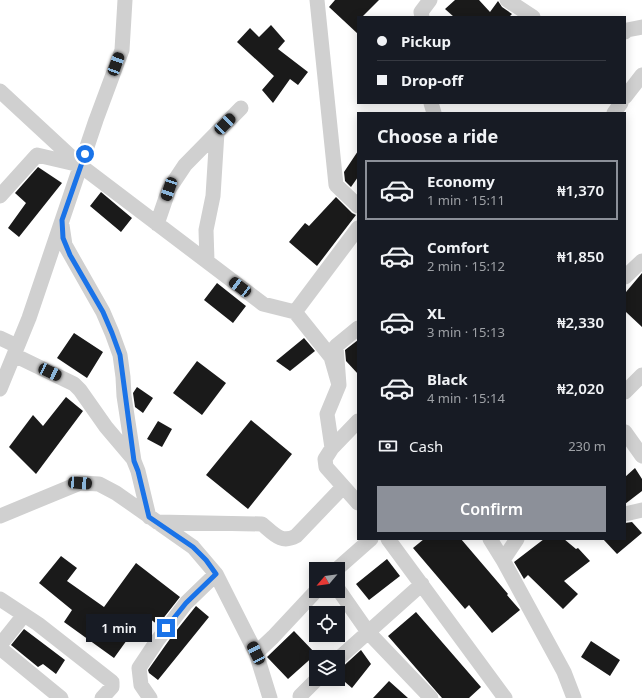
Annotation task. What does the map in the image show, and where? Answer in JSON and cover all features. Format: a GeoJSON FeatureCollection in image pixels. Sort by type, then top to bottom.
{"type":"FeatureCollection","features":[{"type":"Feature","properties":{"kind":"street"},"geometry":{"type":"LineString","coordinates":[[0,389],[29,318],[122,50],[125,0]]}},
{"type":"Feature","properties":{"kind":"street"},"geometry":{"type":"LineString","coordinates":[[317,0],[336,185],[357,205]]}},
{"type":"Feature","properties":{"kind":"street"},"geometry":{"type":"LineString","coordinates":[[422,16],[421,12],[430,0]]}},
{"type":"Feature","properties":{"kind":"street"},"geometry":{"type":"LineString","coordinates":[[507,0],[531,16]]}},
{"type":"Feature","properties":{"kind":"street"},"geometry":{"type":"LineString","coordinates":[[626,31],[642,27]]}},
{"type":"Feature","properties":{"kind":"street"},"geometry":{"type":"LineString","coordinates":[[626,96],[642,75]]}},
{"type":"Feature","properties":{"kind":"street"},"geometry":{"type":"LineString","coordinates":[[0,91],[81,166],[263,304],[294,312],[331,357],[339,385]]}},
{"type":"Feature","properties":{"kind":"street"},"geometry":{"type":"LineString","coordinates":[[158,224],[169,189],[185,165],[241,108]]}},
{"type":"Feature","properties":{"kind":"street"},"geometry":{"type":"LineString","coordinates":[[206,261],[206,230],[213,196],[217,132]]}},
{"type":"Feature","properties":{"kind":"street"},"geometry":{"type":"LineString","coordinates":[[0,196],[37,155],[81,166]]}},
{"type":"Feature","properties":{"kind":"street"},"geometry":{"type":"LineString","coordinates":[[62,220],[65,245],[103,312],[120,355],[134,461],[153,519]]}},
{"type":"Feature","properties":{"kind":"street"},"geometry":{"type":"LineString","coordinates":[[294,312],[357,229]]}},
{"type":"Feature","properties":{"kind":"street"},"geometry":{"type":"LineString","coordinates":[[626,276],[642,261]]}},
{"type":"Feature","properties":{"kind":"street"},"geometry":{"type":"LineString","coordinates":[[332,448],[327,414],[339,385],[336,346],[357,329]]}},
{"type":"Feature","properties":{"kind":"street"},"geometry":{"type":"LineString","coordinates":[[0,338],[15,351],[74,384],[134,461]]}},
{"type":"Feature","properties":{"kind":"street"},"geometry":{"type":"LineString","coordinates":[[626,391],[642,375]]}},
{"type":"Feature","properties":{"kind":"street"},"geometry":{"type":"LineString","coordinates":[[357,422],[332,448],[325,459],[326,467],[357,502]]}},
{"type":"Feature","properties":{"kind":"street"},"geometry":{"type":"LineString","coordinates":[[626,433],[642,456]]}},
{"type":"Feature","properties":{"kind":"street"},"geometry":{"type":"LineString","coordinates":[[0,516],[80,483],[99,484],[116,493],[193,547],[206,560],[216,574],[256,653],[270,698]]}},
{"type":"Feature","properties":{"kind":"street"},"geometry":{"type":"LineString","coordinates":[[153,519],[262,524],[276,536],[284,539],[290,539],[296,536],[343,487]]}},
{"type":"Feature","properties":{"kind":"street"},"geometry":{"type":"LineString","coordinates":[[626,514],[642,510]]}},
{"type":"Feature","properties":{"kind":"street"},"geometry":{"type":"LineString","coordinates":[[345,562],[370,540]]}},
{"type":"Feature","properties":{"kind":"street"},"geometry":{"type":"LineString","coordinates":[[389,540],[505,698]]}},
{"type":"Feature","properties":{"kind":"street"},"geometry":{"type":"LineString","coordinates":[[491,540],[564,672],[574,698]]}},
{"type":"Feature","properties":{"kind":"street"},"geometry":{"type":"LineString","coordinates":[[503,560],[516,540]]}},
{"type":"Feature","properties":{"kind":"street"},"geometry":{"type":"LineString","coordinates":[[150,698],[141,685],[139,668],[157,641],[186,603],[216,574]]}},
{"type":"Feature","properties":{"kind":"street"},"geometry":{"type":"LineString","coordinates":[[345,653],[422,584]]}},
{"type":"Feature","properties":{"kind":"street"},"geometry":{"type":"LineString","coordinates":[[256,653],[309,598]]}},
{"type":"Feature","properties":{"kind":"street"},"geometry":{"type":"LineString","coordinates":[[344,598],[368,632],[431,698]]}},
{"type":"Feature","properties":{"kind":"street"},"geometry":{"type":"LineString","coordinates":[[0,599],[38,624],[112,682],[112,687],[102,698]]}},
{"type":"Feature","properties":{"kind":"street"},"geometry":{"type":"LineString","coordinates":[[0,645],[24,615]]}},
{"type":"Feature","properties":{"kind":"street"},"geometry":{"type":"LineString","coordinates":[[0,648],[61,698]]}},
{"type":"Feature","properties":{"kind":"street"},"geometry":{"type":"LineString","coordinates":[[303,697],[312,686]]}},
{"type":"Feature","properties":{"kind":"building"},"geometry":{"type":"Polygon","coordinates":[[[335,0],[379,0],[363,16],[357,16],[357,33],[329,7],[335,0]]]}},
{"type":"Feature","properties":{"kind":"building"},"geometry":{"type":"Polygon","coordinates":[[[455,0],[479,0],[490,12],[498,1],[502,7],[512,14],[510,16],[453,16],[445,9],[455,0]]]}},
{"type":"Feature","properties":{"kind":"building"},"geometry":{"type":"Polygon","coordinates":[[[271,25],[285,41],[278,49],[308,72],[298,85],[290,79],[273,103],[262,90],[274,76],[237,42],[250,28],[259,37],[271,25]]]}},
{"type":"Feature","properties":{"kind":"building"},"geometry":{"type":"Polygon","coordinates":[[[357,152],[357,178],[351,187],[345,181],[344,172],[357,152]]]}},
{"type":"Feature","properties":{"kind":"building"},"geometry":{"type":"Polygon","coordinates":[[[38,167],[62,183],[19,237],[8,228],[26,203],[15,193],[38,167]]]}},
{"type":"Feature","properties":{"kind":"building"},"geometry":{"type":"Polygon","coordinates":[[[101,192],[132,218],[121,232],[90,206],[101,192]]]}},
{"type":"Feature","properties":{"kind":"building"},"geometry":{"type":"Polygon","coordinates":[[[336,197],[356,215],[317,266],[289,242],[305,223],[309,226],[336,197]]]}},
{"type":"Feature","properties":{"kind":"building"},"geometry":{"type":"Polygon","coordinates":[[[642,273],[642,327],[626,312],[626,292],[642,273]]]}},
{"type":"Feature","properties":{"kind":"building"},"geometry":{"type":"Polygon","coordinates":[[[217,283],[246,306],[233,323],[204,300],[217,283]]]}},
{"type":"Feature","properties":{"kind":"building"},"geometry":{"type":"Polygon","coordinates":[[[74,333],[103,352],[87,378],[57,358],[74,333]]]}},
{"type":"Feature","properties":{"kind":"building"},"geometry":{"type":"Polygon","coordinates":[[[304,338],[315,351],[290,371],[276,361],[304,338]]]}},
{"type":"Feature","properties":{"kind":"building"},"geometry":{"type":"Polygon","coordinates":[[[357,341],[357,373],[346,361],[345,350],[357,341]]]}},
{"type":"Feature","properties":{"kind":"building"},"geometry":{"type":"Polygon","coordinates":[[[197,361],[226,383],[202,415],[173,393],[197,361]]]}},
{"type":"Feature","properties":{"kind":"building"},"geometry":{"type":"Polygon","coordinates":[[[137,387],[153,398],[143,413],[135,407],[133,393],[137,387]]]}},
{"type":"Feature","properties":{"kind":"building"},"geometry":{"type":"Polygon","coordinates":[[[66,397],[83,411],[36,474],[9,447],[33,415],[43,426],[66,397]]]}},
{"type":"Feature","properties":{"kind":"building"},"geometry":{"type":"Polygon","coordinates":[[[251,420],[292,454],[248,509],[206,475],[251,420]]]}},
{"type":"Feature","properties":{"kind":"building"},"geometry":{"type":"Polygon","coordinates":[[[158,421],[172,429],[162,447],[147,439],[158,421]]]}},
{"type":"Feature","properties":{"kind":"building"},"geometry":{"type":"Polygon","coordinates":[[[635,468],[642,479],[642,491],[626,503],[626,476],[635,468]]]}},
{"type":"Feature","properties":{"kind":"building"},"geometry":{"type":"Polygon","coordinates":[[[632,522],[642,533],[617,554],[604,540],[626,540],[626,523],[632,522]]]}},
{"type":"Feature","properties":{"kind":"building"},"geometry":{"type":"Polygon","coordinates":[[[423,540],[462,540],[520,610],[492,633],[469,605],[465,609],[413,548],[423,540]]]}},
{"type":"Feature","properties":{"kind":"building"},"geometry":{"type":"Polygon","coordinates":[[[543,540],[565,540],[576,549],[578,548],[590,561],[564,581],[578,594],[563,609],[528,575],[524,579],[514,562],[543,540]]]}},
{"type":"Feature","properties":{"kind":"building"},"geometry":{"type":"Polygon","coordinates":[[[61,556],[77,568],[67,581],[104,607],[136,563],[180,597],[158,625],[145,615],[114,658],[64,622],[72,610],[39,583],[61,556]]]}},
{"type":"Feature","properties":{"kind":"building"},"geometry":{"type":"Polygon","coordinates":[[[387,559],[400,576],[369,600],[356,584],[387,559]]]}},
{"type":"Feature","properties":{"kind":"building"},"geometry":{"type":"Polygon","coordinates":[[[196,606],[209,617],[158,680],[149,673],[148,670],[196,606]]]}},
{"type":"Feature","properties":{"kind":"building"},"geometry":{"type":"Polygon","coordinates":[[[416,612],[481,687],[469,698],[442,698],[388,636],[416,612]]]}},
{"type":"Feature","properties":{"kind":"building"},"geometry":{"type":"Polygon","coordinates":[[[24,629],[65,660],[56,674],[43,664],[38,667],[11,645],[24,629]]]}},
{"type":"Feature","properties":{"kind":"building"},"geometry":{"type":"Polygon","coordinates":[[[294,631],[312,650],[309,650],[309,660],[288,679],[267,657],[294,631]]]}},
{"type":"Feature","properties":{"kind":"building"},"geometry":{"type":"Polygon","coordinates":[[[591,641],[620,660],[610,676],[581,657],[591,641]]]}},
{"type":"Feature","properties":{"kind":"building"},"geometry":{"type":"Polygon","coordinates":[[[361,650],[371,664],[352,688],[345,682],[345,665],[361,650]]]}},
{"type":"Feature","properties":{"kind":"building"},"geometry":{"type":"Polygon","coordinates":[[[389,681],[408,698],[373,698],[389,681]]]}},
{"type":"Feature","properties":{"kind":"route"},"geometry":{"type":"LineString","coordinates":[[85,154],[62,220],[63,238],[70,255],[103,312],[120,355],[124,377],[124,396],[134,461],[138,471],[149,517],[193,547],[206,560],[216,574],[186,603],[166,628]]}}]}
